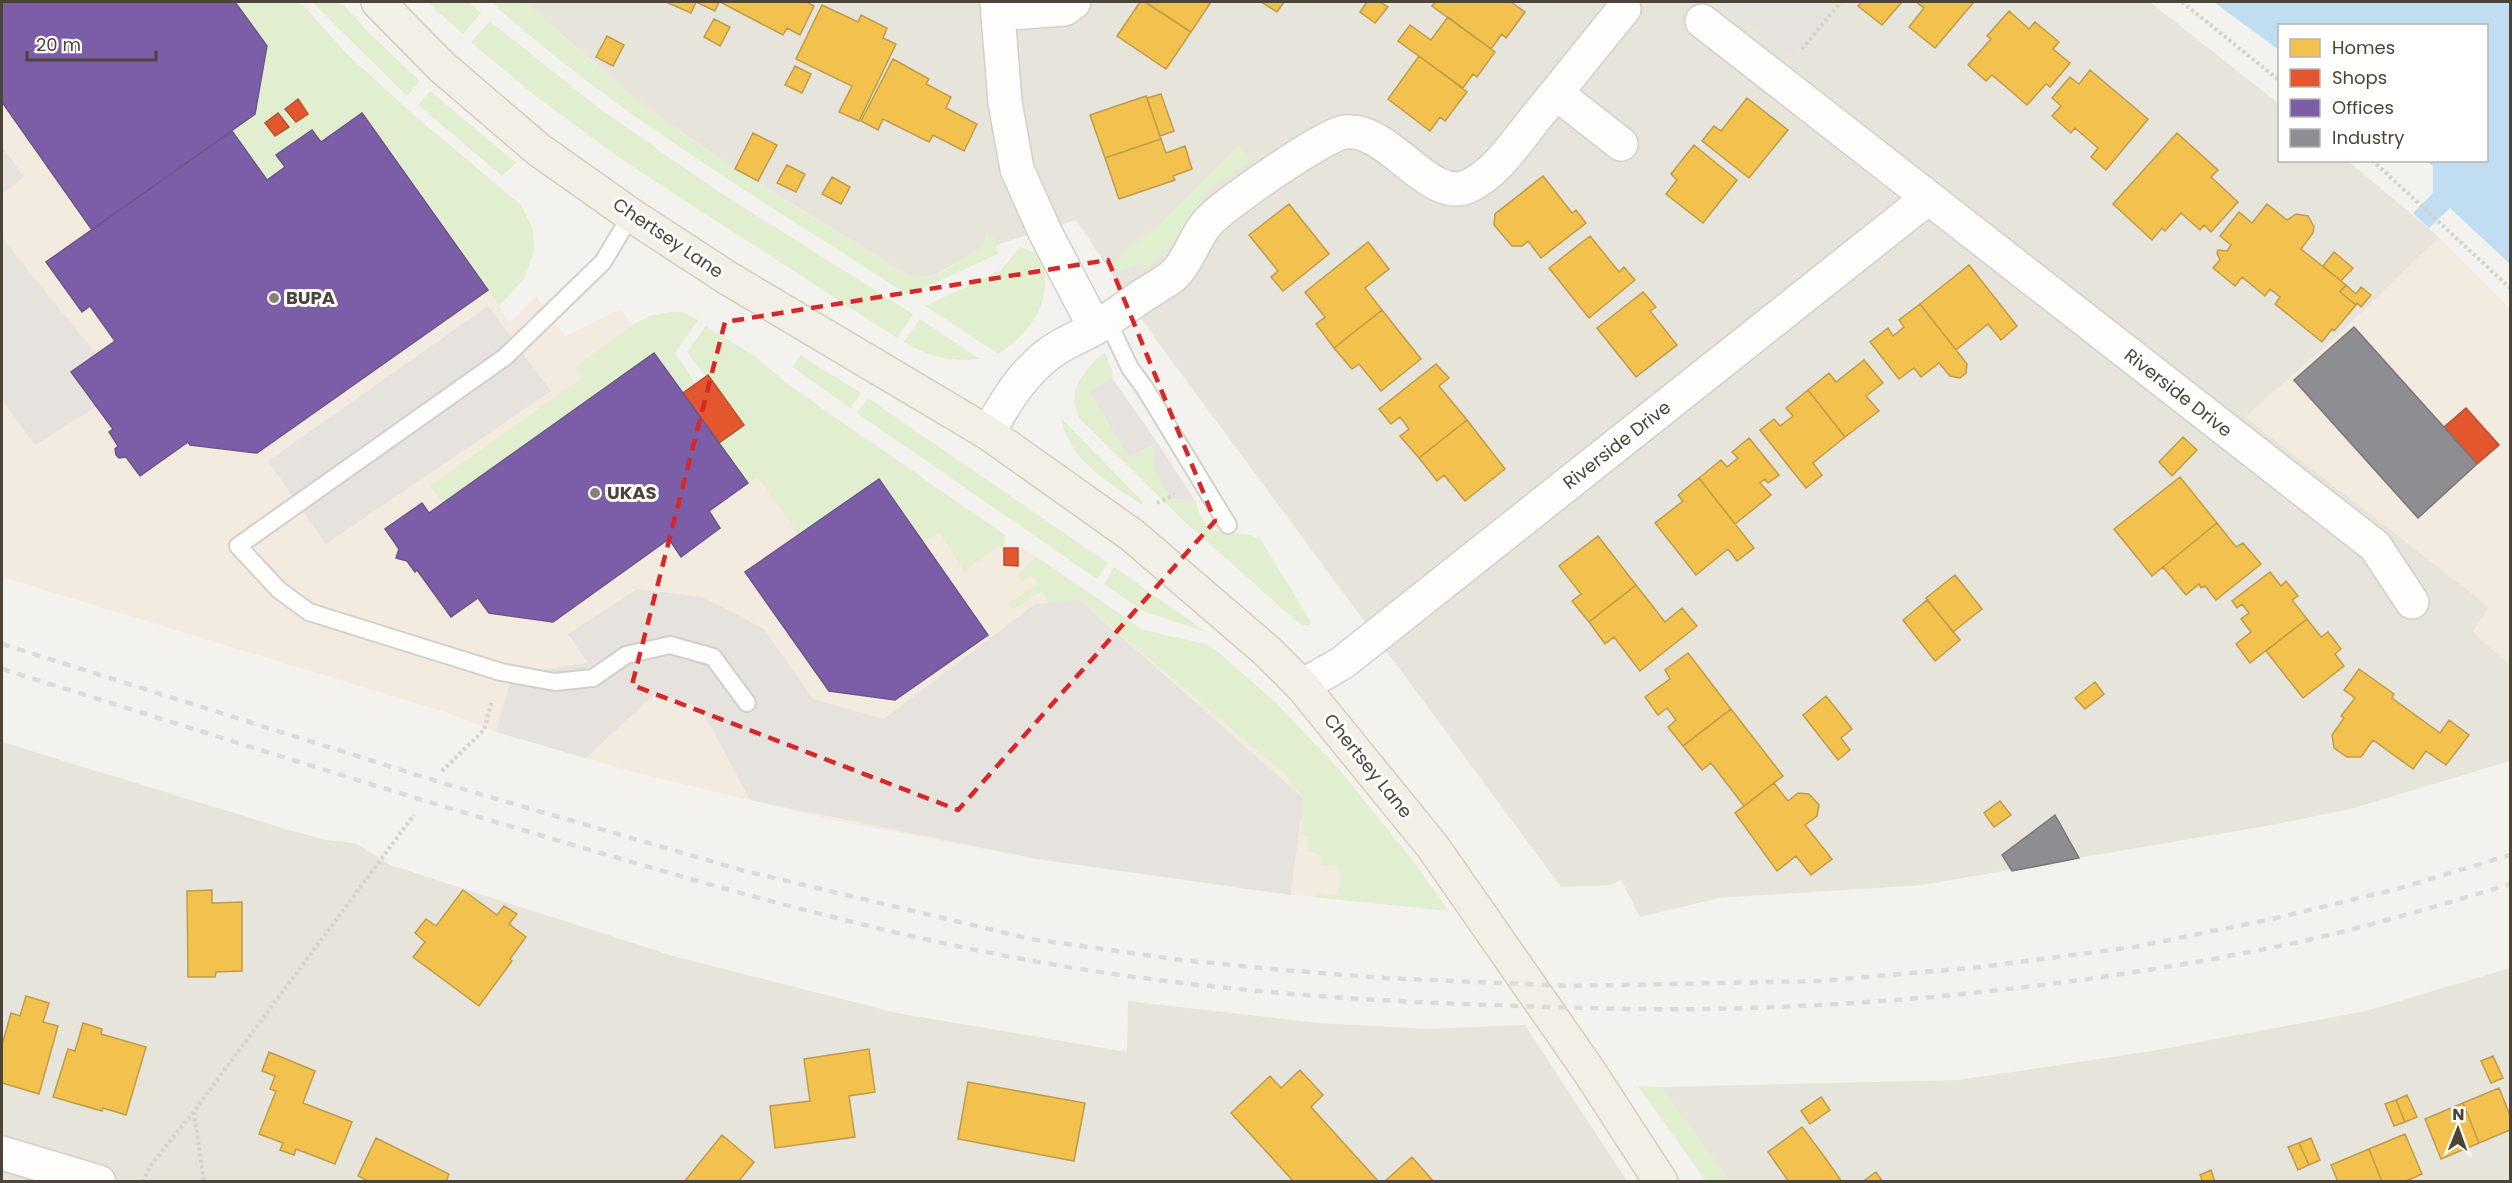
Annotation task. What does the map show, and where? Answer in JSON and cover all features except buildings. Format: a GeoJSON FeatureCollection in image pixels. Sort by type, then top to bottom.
{"type":"FeatureCollection","features":[{"type":"Feature","properties":{"kind":"main road","name":"Chertsey Lane"},"geometry":{"type":"LineString","coordinates":[[378,2],[442,67],[539,150],[726,277],[988,433],[1132,535],[1267,651],[1302,686],[1433,847],[1589,1071],[1660,1182]]}},
{"type":"Feature","properties":{"kind":"street"},"geometry":{"type":"LineString","coordinates":[[1074,2],[1065,9],[998,8],[1005,102],[1017,170],[1045,232],[1101,324]]}},
{"type":"Feature","properties":{"kind":"street"},"geometry":{"type":"LineString","coordinates":[[988,433],[1012,394],[1039,361],[1101,324],[1174,274],[1185,260],[1193,241],[1209,221],[1228,205],[1325,139],[1345,132],[1366,134],[1383,143],[1430,181],[1449,188],[1466,187],[1486,176],[1624,9]]}},
{"type":"Feature","properties":{"kind":"street","name":"Riverside Drive"},"geometry":{"type":"LineString","coordinates":[[1702,21],[2375,546],[2412,602]]}},
{"type":"Feature","properties":{"kind":"street"},"geometry":{"type":"LineString","coordinates":[[1556,93],[1621,144]]}},
{"type":"Feature","properties":{"kind":"street","name":"Riverside Drive"},"geometry":{"type":"LineString","coordinates":[[1302,686],[1342,663],[1928,198]]}},
{"type":"Feature","properties":{"kind":"street"},"geometry":{"type":"LineString","coordinates":[[2,1152],[99,1182]]}},
{"type":"Feature","properties":{"kind":"lane"},"geometry":{"type":"LineString","coordinates":[[631,214],[603,262],[505,357],[238,546],[279,590],[309,612],[501,672],[555,682],[593,678],[626,655],[670,645],[713,657],[747,703]]}},
{"type":"Feature","properties":{"kind":"lane"},"geometry":{"type":"LineString","coordinates":[[1101,324],[1144,387],[1228,525]]}},
{"type":"Feature","properties":{"kind":"path"},"geometry":{"type":"LineString","coordinates":[[1776,80],[1841,2]]}},
{"type":"Feature","properties":{"kind":"path"},"geometry":{"type":"LineString","coordinates":[[2182,2],[2278,79]]}},
{"type":"Feature","properties":{"kind":"path"},"geometry":{"type":"LineString","coordinates":[[2374,162],[2511,288]]}},
{"type":"Feature","properties":{"kind":"path"},"geometry":{"type":"LineString","coordinates":[[442,771],[484,730],[501,672]]}},
{"type":"Feature","properties":{"kind":"path"},"geometry":{"type":"LineString","coordinates":[[143,1182],[151,1165],[194,1111],[414,815]]}},
{"type":"Feature","properties":{"kind":"path"},"geometry":{"type":"LineString","coordinates":[[194,1111],[204,1182]]}},
{"type":"Feature","properties":{"kind":"highlighted area"},"geometry":{"type":"Polygon","coordinates":[[[1108,260],[1215,521],[958,810],[632,685],[725,322],[1108,260]]]}},
{"type":"Feature","properties":{"kind":"shaded area"},"geometry":{"type":"Polygon","coordinates":[[[2,2],[235,2],[267,46],[362,113],[510,323],[536,296],[565,336],[621,309],[683,393],[708,375],[879,479],[923,541],[940,533],[964,570],[997,547],[1023,548],[1037,557],[1034,561],[1287,776],[1380,904],[1267,892],[1037,859],[837,821],[637,773],[493,731],[445,712],[2,577],[2,2]]]}},
{"type":"Feature","properties":{"kind":"shaded area"},"geometry":{"type":"Polygon","coordinates":[[[525,2],[2150,2],[2278,103],[2278,162],[2349,162],[2439,237],[2344,330],[2246,417],[2490,607],[2473,632],[2510,665],[2510,761],[2354,808],[2277,824],[1921,885],[1719,898],[1640,917],[1621,880],[1611,885],[1561,887],[1154,337],[1076,220],[977,251],[933,276],[908,275],[735,169],[622,88],[525,2]]]}},
{"type":"Feature","properties":{"kind":"shaded area"},"geometry":{"type":"Polygon","coordinates":[[[1722,2],[1835,2],[1792,56],[1722,2]]]}},
{"type":"Feature","properties":{"kind":"shaded area"},"geometry":{"type":"Polygon","coordinates":[[[2,146],[24,177],[2,194],[2,146]]]}},
{"type":"Feature","properties":{"kind":"shaded area"},"geometry":{"type":"Polygon","coordinates":[[[2439,237],[2510,308],[2510,665],[2473,632],[2489,607],[2245,417],[2344,330],[2439,237]]]}},
{"type":"Feature","properties":{"kind":"shaded area"},"geometry":{"type":"Polygon","coordinates":[[[2,238],[96,354],[72,372],[96,407],[35,445],[2,400],[2,238]]]}},
{"type":"Feature","properties":{"kind":"shaded area"},"geometry":{"type":"Polygon","coordinates":[[[488,306],[551,391],[326,544],[268,461],[488,306]]]}},
{"type":"Feature","properties":{"kind":"shaded area"},"geometry":{"type":"Polygon","coordinates":[[[1112,378],[1196,502],[1171,498],[1153,468],[1155,444],[1129,458],[1089,391],[1112,378]]]}},
{"type":"Feature","properties":{"kind":"shaded area"},"geometry":{"type":"Polygon","coordinates":[[[637,589],[703,597],[764,629],[813,699],[884,719],[1035,604],[1080,600],[1303,798],[1291,895],[1037,859],[750,800],[701,708],[656,693],[586,758],[496,732],[512,674],[588,663],[568,634],[637,589]]]}},
{"type":"Feature","properties":{"kind":"shaded area"},"geometry":{"type":"Polygon","coordinates":[[[2,742],[296,832],[327,840],[355,843],[390,865],[673,956],[897,1013],[1127,1052],[1128,1001],[1317,1023],[1429,1029],[1525,1025],[1627,1181],[2,1181],[2,742]]]}},
{"type":"Feature","properties":{"kind":"shaded area"},"geometry":{"type":"Polygon","coordinates":[[[2510,968],[2510,1181],[1729,1181],[1661,1087],[1959,1080],[2152,1051],[2366,1011],[2510,968]]]}},
{"type":"Feature","properties":{"kind":"green space"},"geometry":{"type":"Polygon","coordinates":[[[235,2],[300,2],[348,55],[416,117],[521,205],[533,229],[534,252],[523,280],[499,306],[362,113],[321,142],[312,130],[276,155],[285,167],[267,180],[232,131],[255,114],[267,46],[235,2]]]}},
{"type":"Feature","properties":{"kind":"green space"},"geometry":{"type":"Polygon","coordinates":[[[312,2],[341,2],[368,32],[420,81],[407,96],[312,2]]]}},
{"type":"Feature","properties":{"kind":"green space"},"geometry":{"type":"Polygon","coordinates":[[[427,2],[469,2],[481,13],[463,34],[427,2]]]}},
{"type":"Feature","properties":{"kind":"green space"},"geometry":{"type":"Polygon","coordinates":[[[491,2],[525,2],[625,90],[660,117],[782,199],[908,275],[927,277],[941,273],[980,248],[985,242],[986,231],[994,237],[998,254],[908,295],[641,120],[539,44],[491,2]]]}},
{"type":"Feature","properties":{"kind":"green space"},"geometry":{"type":"Polygon","coordinates":[[[490,21],[600,109],[719,192],[913,314],[897,338],[624,161],[533,94],[471,42],[490,21]]]}},
{"type":"Feature","properties":{"kind":"green space"},"geometry":{"type":"Polygon","coordinates":[[[430,91],[516,163],[502,176],[418,105],[430,91]]]}},
{"type":"Feature","properties":{"kind":"green space"},"geometry":{"type":"Polygon","coordinates":[[[1239,145],[1252,162],[1220,181],[1209,192],[1176,241],[1148,269],[1140,263],[1122,271],[1108,267],[1164,219],[1239,145]]]}},
{"type":"Feature","properties":{"kind":"green space"},"geometry":{"type":"Polygon","coordinates":[[[1020,247],[1042,255],[1045,271],[1043,299],[1031,324],[1022,335],[998,354],[925,306],[1000,271],[1020,247]]]}},
{"type":"Feature","properties":{"kind":"green space"},"geometry":{"type":"Polygon","coordinates":[[[682,312],[698,320],[675,353],[696,384],[683,393],[654,353],[443,503],[430,486],[582,378],[575,367],[633,325],[649,316],[682,312]]]}},
{"type":"Feature","properties":{"kind":"green space"},"geometry":{"type":"Polygon","coordinates":[[[920,319],[980,359],[959,360],[941,357],[904,342],[920,319]]]}},
{"type":"Feature","properties":{"kind":"green space"},"geometry":{"type":"Polygon","coordinates":[[[706,326],[757,358],[790,386],[1005,535],[1004,548],[997,547],[964,571],[940,533],[923,542],[879,479],[799,535],[758,477],[748,483],[719,443],[743,425],[687,352],[706,326]]]}},
{"type":"Feature","properties":{"kind":"green space"},"geometry":{"type":"Polygon","coordinates":[[[1105,352],[1112,370],[1112,378],[1089,391],[1129,458],[1156,444],[1171,498],[1196,502],[1201,517],[1208,526],[1216,531],[1244,534],[1261,540],[1311,622],[1310,625],[1303,625],[1296,621],[1185,522],[1080,419],[1074,399],[1079,381],[1090,365],[1105,352]]]}},
{"type":"Feature","properties":{"kind":"green space"},"geometry":{"type":"Polygon","coordinates":[[[800,355],[861,393],[850,408],[793,367],[800,355]]]}},
{"type":"Feature","properties":{"kind":"green space"},"geometry":{"type":"Polygon","coordinates":[[[868,398],[1108,563],[1097,579],[857,413],[868,398]]]}},
{"type":"Feature","properties":{"kind":"green space"},"geometry":{"type":"Polygon","coordinates":[[[1061,418],[1142,501],[1142,505],[1104,479],[1082,459],[1073,447],[1061,418]]]}},
{"type":"Feature","properties":{"kind":"green space"},"geometry":{"type":"Polygon","coordinates":[[[1037,557],[1143,630],[1206,644],[1217,651],[1276,703],[1337,767],[1410,857],[1449,911],[1315,897],[1316,892],[1333,895],[1338,893],[1341,872],[1337,867],[1320,864],[1321,857],[1318,853],[1307,851],[1309,836],[1301,835],[1302,820],[1275,816],[1303,798],[1287,776],[1080,600],[1058,617],[1042,591],[1013,609],[1008,604],[1038,584],[1032,575],[1021,582],[1017,576],[1037,557]]]}},
{"type":"Feature","properties":{"kind":"green space"},"geometry":{"type":"Polygon","coordinates":[[[1114,567],[1206,632],[1143,611],[1104,584],[1114,567]]]}},
{"type":"Feature","properties":{"kind":"green space"},"geometry":{"type":"Polygon","coordinates":[[[1638,1086],[1661,1087],[1729,1181],[1706,1181],[1638,1086]]]}},
{"type":"Feature","properties":{"kind":"water"},"geometry":{"type":"Polygon","coordinates":[[[2214,2],[2510,2],[2510,264],[2450,208],[2429,228],[2413,213],[2433,193],[2433,166],[2427,162],[2488,162],[2488,24],[2278,24],[2278,49],[2214,2]]]}},
{"type":"Feature","properties":{"kind":"railway"},"geometry":{"type":"LineString","coordinates":[[2,644],[449,785],[741,870],[1031,939],[1181,960],[1283,970],[1385,978],[1571,986],[1819,981],[1981,967],[2134,947],[2272,919],[2397,889],[2510,855]]}},
{"type":"Feature","properties":{"kind":"railway"},"geometry":{"type":"LineString","coordinates":[[2,669],[475,816],[687,878],[832,917],[999,955],[1068,967],[1280,993],[1421,1002],[1653,1009],[1819,1005],[1957,994],[2095,978],[2231,956],[2379,922],[2510,884]]}},
{"type":"Feature","properties":{"kind":"place","name":"BUPA"},"geometry":{"type":"Point","coordinates":[274,298]}},
{"type":"Feature","properties":{"kind":"place","name":"UKAS"},"geometry":{"type":"Point","coordinates":[595,493]}}]}
